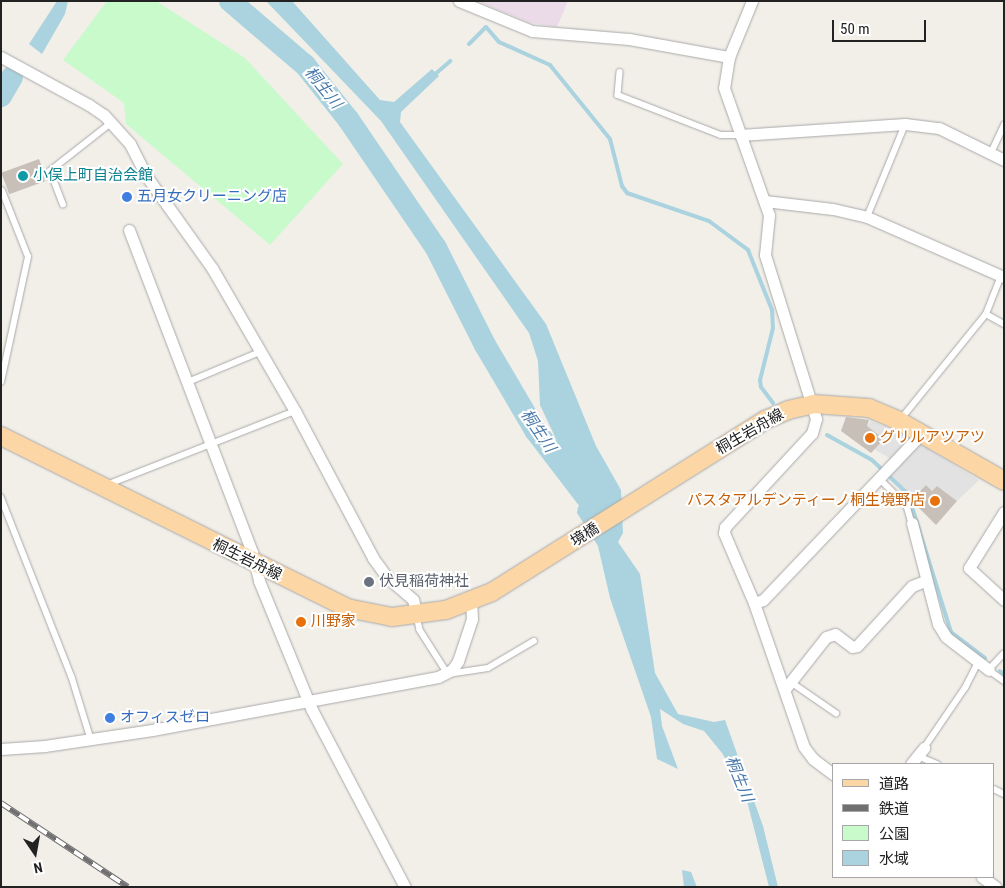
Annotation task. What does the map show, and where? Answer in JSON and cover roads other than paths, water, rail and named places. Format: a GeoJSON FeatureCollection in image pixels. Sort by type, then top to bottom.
{"type":"FeatureCollection","features":[{"type":"Feature","properties":{"kind":"main road","name":"桐生岩舟線"},"geometry":{"type":"LineString","coordinates":[[665,484],[765,420],[788,410],[813,404],[870,408],[899,421],[1004,481]]}},
{"type":"Feature","properties":{"kind":"main road","name":"桐生岩舟線"},"geometry":{"type":"LineString","coordinates":[[1,436],[100,488],[255,565],[363,613],[392,617],[446,610],[471,602],[504,585]]}},
{"type":"Feature","properties":{"kind":"main road","name":"境橋"},"geometry":{"type":"LineString","coordinates":[[504,585],[665,484]]}},
{"type":"Feature","properties":{"kind":"street"},"geometry":{"type":"LineString","coordinates":[[459,1],[532,31],[629,39],[729,58]]}},
{"type":"Feature","properties":{"kind":"street"},"geometry":{"type":"LineString","coordinates":[[752,1],[729,58],[724,88],[769,215],[765,255],[813,404],[816,419],[812,433],[725,527],[724,533],[788,685],[807,754],[832,773]]}},
{"type":"Feature","properties":{"kind":"street"},"geometry":{"type":"LineString","coordinates":[[1,57],[56,84],[111,122],[130,144],[147,177],[212,268],[295,411],[373,558],[386,577],[412,600],[417,614]]}},
{"type":"Feature","properties":{"kind":"street"},"geometry":{"type":"LineString","coordinates":[[740,136],[905,124],[940,128],[992,151],[1004,160]]}},
{"type":"Feature","properties":{"kind":"street"},"geometry":{"type":"LineString","coordinates":[[765,201],[832,209],[867,218],[1002,276]]}},
{"type":"Feature","properties":{"kind":"street"},"geometry":{"type":"LineString","coordinates":[[129,230],[212,444],[259,581],[308,702],[405,887]]}},
{"type":"Feature","properties":{"kind":"street"},"geometry":{"type":"LineString","coordinates":[[754,603],[763,600],[921,434]]}},
{"type":"Feature","properties":{"kind":"street"},"geometry":{"type":"LineString","coordinates":[[1004,512],[969,568],[1004,600]]}},
{"type":"Feature","properties":{"kind":"street"},"geometry":{"type":"LineString","coordinates":[[912,523],[925,581],[938,624],[946,637],[979,660],[989,670]]}},
{"type":"Feature","properties":{"kind":"street"},"geometry":{"type":"LineString","coordinates":[[788,685],[812,650],[826,637],[835,634],[852,647],[857,646],[912,586],[925,581]]}},
{"type":"Feature","properties":{"kind":"street"},"geometry":{"type":"LineString","coordinates":[[4,748],[91,739],[417,683],[448,674],[458,661],[467,636],[472,619],[471,602]]}},
{"type":"Feature","properties":{"kind":"street"},"geometry":{"type":"LineString","coordinates":[[983,878],[996,887]]}},
{"type":"Feature","properties":{"kind":"lane"},"geometry":{"type":"LineString","coordinates":[[620,72],[618,95],[721,135],[740,136]]}},
{"type":"Feature","properties":{"kind":"lane"},"geometry":{"type":"LineString","coordinates":[[63,205],[50,171],[111,122]]}},
{"type":"Feature","properties":{"kind":"lane"},"geometry":{"type":"LineString","coordinates":[[867,218],[905,124]]}},
{"type":"Feature","properties":{"kind":"lane"},"geometry":{"type":"LineString","coordinates":[[992,151],[1004,125]]}},
{"type":"Feature","properties":{"kind":"lane"},"geometry":{"type":"LineString","coordinates":[[1,382],[28,257],[2,191]]}},
{"type":"Feature","properties":{"kind":"lane"},"geometry":{"type":"LineString","coordinates":[[899,421],[986,314],[1002,276]]}},
{"type":"Feature","properties":{"kind":"lane"},"geometry":{"type":"LineString","coordinates":[[986,314],[1004,324]]}},
{"type":"Feature","properties":{"kind":"lane"},"geometry":{"type":"LineString","coordinates":[[188,382],[260,352]]}},
{"type":"Feature","properties":{"kind":"lane"},"geometry":{"type":"LineString","coordinates":[[100,488],[295,411]]}},
{"type":"Feature","properties":{"kind":"lane"},"geometry":{"type":"LineString","coordinates":[[879,478],[907,506],[912,523]]}},
{"type":"Feature","properties":{"kind":"lane"},"geometry":{"type":"LineString","coordinates":[[1,497],[72,676],[91,739]]}},
{"type":"Feature","properties":{"kind":"lane"},"geometry":{"type":"LineString","coordinates":[[417,614],[420,630],[448,674],[488,668],[534,641]]}},
{"type":"Feature","properties":{"kind":"lane"},"geometry":{"type":"LineString","coordinates":[[1004,654],[989,670],[1004,681]]}},
{"type":"Feature","properties":{"kind":"lane"},"geometry":{"type":"LineString","coordinates":[[934,763],[918,756],[965,688],[979,660]]}},
{"type":"Feature","properties":{"kind":"lane"},"geometry":{"type":"LineString","coordinates":[[788,685],[836,713]]}},
{"type":"Feature","properties":{"kind":"water"},"geometry":{"type":"Polygon","coordinates":[[[57,1],[68,1],[65,14],[42,54],[29,44],[57,1]]]}},
{"type":"Feature","properties":{"kind":"water"},"geometry":{"type":"Polygon","coordinates":[[[266,1],[292,1],[380,100],[394,102],[432,69],[439,76],[401,112],[400,122],[546,324],[596,446],[621,490],[623,533],[618,542],[640,574],[655,673],[678,714],[714,722],[725,720],[763,826],[778,887],[769,887],[745,793],[722,753],[704,731],[683,724],[660,709],[662,726],[678,769],[657,759],[651,717],[610,598],[598,546],[577,513],[578,507],[585,500],[540,405],[538,361],[529,333],[381,121],[266,1]]]}},
{"type":"Feature","properties":{"kind":"water"},"geometry":{"type":"Polygon","coordinates":[[[682,870],[691,872],[697,887],[684,887],[682,870]]]}},
{"type":"Feature","properties":{"kind":"waterway","name":"桐生川"},"geometry":{"type":"LineString","coordinates":[[230,1],[305,65],[348,119],[436,248],[485,345],[535,430],[600,515]]}},
{"type":"Feature","properties":{"kind":"waterway"},"geometry":{"type":"LineString","coordinates":[[469,44],[486,27],[499,42],[550,65],[610,139],[622,186],[627,193],[709,221],[748,250],[772,310],[773,328],[760,380],[761,387],[773,403]]}},
{"type":"Feature","properties":{"kind":"waterway"},"geometry":{"type":"LineString","coordinates":[[433,76],[450,61]]}},
{"type":"Feature","properties":{"kind":"waterway"},"geometry":{"type":"LineString","coordinates":[[1,96],[12,77]]}},
{"type":"Feature","properties":{"kind":"waterway"},"geometry":{"type":"LineString","coordinates":[[827,435],[872,460],[908,494],[951,632],[985,658]]}},
{"type":"Feature","properties":{"kind":"waterway"},"geometry":{"type":"LineString","coordinates":[[1000,671],[1004,674]]}},
{"type":"Feature","properties":{"kind":"railway"},"geometry":{"type":"LineString","coordinates":[[1,803],[128,887]]}},
{"type":"Feature","properties":{"kind":"place","name":"小俣上町自治会館"},"geometry":{"type":"Point","coordinates":[23,176]}},
{"type":"Feature","properties":{"kind":"place","name":"五月女クリーニング店"},"geometry":{"type":"Point","coordinates":[127,197]}},
{"type":"Feature","properties":{"kind":"place","name":"グリルアツアツ"},"geometry":{"type":"Point","coordinates":[870,438]}},
{"type":"Feature","properties":{"kind":"place","name":"パスタアルデンティーノ桐生境野店"},"geometry":{"type":"Point","coordinates":[935,501]}},
{"type":"Feature","properties":{"kind":"place","name":"伏見稲荷神社"},"geometry":{"type":"Point","coordinates":[369,582]}},
{"type":"Feature","properties":{"kind":"place","name":"川野家"},"geometry":{"type":"Point","coordinates":[301,622]}},
{"type":"Feature","properties":{"kind":"place","name":"オフィスゼロ"},"geometry":{"type":"Point","coordinates":[110,718]}}]}
